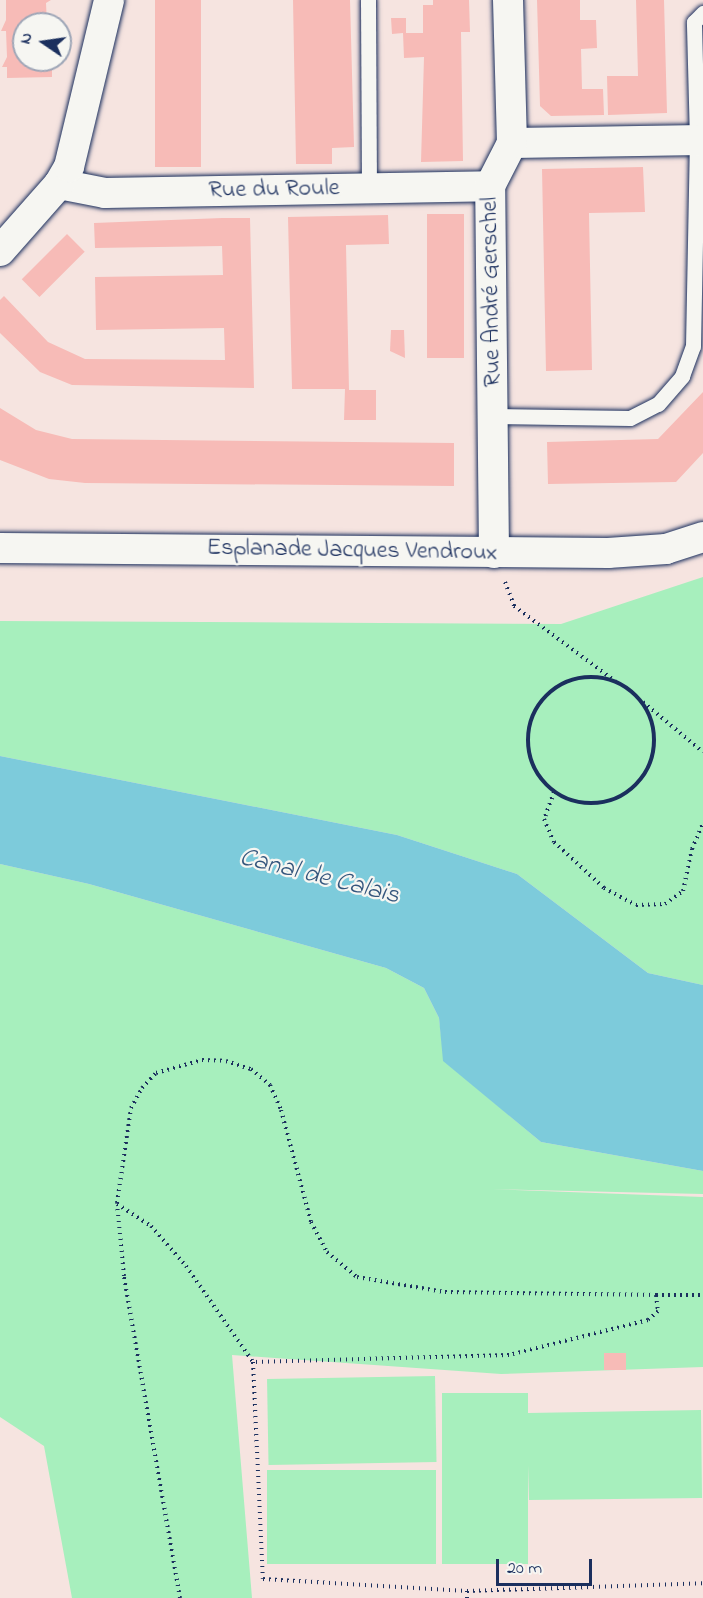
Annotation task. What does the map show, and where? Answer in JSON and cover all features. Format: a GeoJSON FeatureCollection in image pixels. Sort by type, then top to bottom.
{"type":"FeatureCollection","features":[{"type":"Feature","properties":{"kind":"street"},"geometry":{"type":"LineString","coordinates":[[0,252],[59,184],[75,150],[109,0]]}},
{"type":"Feature","properties":{"kind":"street","name":"Rue André Gerschel"},"geometry":{"type":"LineString","coordinates":[[494,553],[490,186],[512,143],[508,0]]}},
{"type":"Feature","properties":{"kind":"street"},"geometry":{"type":"LineString","coordinates":[[512,143],[700,140]]}},
{"type":"Feature","properties":{"kind":"street","name":"Rue du Roule"},"geometry":{"type":"LineString","coordinates":[[59,184],[105,193],[490,186]]}},
{"type":"Feature","properties":{"kind":"street","name":"Esplanade Jacques Vendroux"},"geometry":{"type":"LineString","coordinates":[[0,548],[494,553],[635,552],[666,549],[703,537]]}},
{"type":"Feature","properties":{"kind":"lane"},"geometry":{"type":"LineString","coordinates":[[368,0],[369,188]]}},
{"type":"Feature","properties":{"kind":"lane"},"geometry":{"type":"LineString","coordinates":[[493,416],[630,418],[658,404],[682,376],[693,346],[700,140],[694,22],[703,13]]}},
{"type":"Feature","properties":{"kind":"path"},"geometry":{"type":"LineString","coordinates":[[494,553],[514,606],[636,696],[703,752]]}},
{"type":"Feature","properties":{"kind":"path"},"geometry":{"type":"LineString","coordinates":[[589,677],[614,682],[636,696],[649,716],[653,738],[650,761],[639,781],[621,796],[598,803],[575,801],[554,792],[537,772],[528,748],[530,722],[543,699],[564,684],[589,677]]}},
{"type":"Feature","properties":{"kind":"path"},"geometry":{"type":"LineString","coordinates":[[554,792],[544,819],[554,842],[604,888],[636,905],[665,904],[684,891],[697,831],[703,823]]}},
{"type":"Feature","properties":{"kind":"path"},"geometry":{"type":"LineString","coordinates":[[180,1598],[124,1276],[117,1203],[130,1108],[142,1088],[156,1073],[176,1065],[202,1060],[226,1061],[251,1069],[270,1086],[281,1110],[311,1222],[327,1252],[357,1277],[445,1292],[703,1295]]}},
{"type":"Feature","properties":{"kind":"path"},"geometry":{"type":"LineString","coordinates":[[117,1203],[151,1226],[186,1266],[253,1362],[264,1579],[467,1591],[703,1583]]}},
{"type":"Feature","properties":{"kind":"path"},"geometry":{"type":"LineString","coordinates":[[253,1362],[509,1355],[648,1320],[658,1311],[656,1295]]}},
{"type":"Feature","properties":{"kind":"path"},"geometry":{"type":"LineString","coordinates":[[467,1591],[467,1598]]}},
{"type":"Feature","properties":{"kind":"green space"},"geometry":{"type":"Polygon","coordinates":[[[703,577],[703,985],[648,973],[517,874],[397,835],[0,756],[0,621],[561,624],[703,577]]]}},
{"type":"Feature","properties":{"kind":"green space"},"geometry":{"type":"Polygon","coordinates":[[[0,864],[89,884],[386,968],[424,988],[439,1018],[444,1061],[541,1142],[703,1171],[703,1194],[491,1189],[703,1197],[703,1367],[501,1374],[232,1355],[252,1598],[72,1598],[44,1446],[0,1417],[0,864]]]}},
{"type":"Feature","properties":{"kind":"green space"},"geometry":{"type":"Polygon","coordinates":[[[435,1376],[437,1462],[269,1465],[267,1379],[435,1376]]]}},
{"type":"Feature","properties":{"kind":"green space"},"geometry":{"type":"Polygon","coordinates":[[[442,1393],[528,1393],[528,1413],[701,1410],[702,1498],[529,1500],[528,1465],[528,1564],[442,1564],[442,1393]]]}},
{"type":"Feature","properties":{"kind":"green space"},"geometry":{"type":"Polygon","coordinates":[[[267,1470],[436,1470],[436,1564],[267,1564],[267,1470]]]}},
{"type":"Feature","properties":{"kind":"water","name":"Canal de Calais"},"geometry":{"type":"Polygon","coordinates":[[[0,756],[397,835],[517,874],[648,973],[703,985],[703,1171],[541,1142],[443,1061],[439,1018],[424,988],[386,968],[89,884],[0,864],[0,756]]]}},
{"type":"Feature","properties":{"kind":"building"},"geometry":{"type":"Polygon","coordinates":[[[6,0],[51,0],[46,3],[46,12],[12,12],[12,72],[52,72],[52,77],[7,78],[7,67],[2,67],[7,57],[6,31],[1,31],[6,20],[6,0]]]}},
{"type":"Feature","properties":{"kind":"building"},"geometry":{"type":"Polygon","coordinates":[[[155,0],[201,0],[201,167],[155,167],[155,0]]]}},
{"type":"Feature","properties":{"kind":"building"},"geometry":{"type":"Polygon","coordinates":[[[293,0],[350,0],[354,147],[332,148],[332,164],[296,164],[293,0]]]}},
{"type":"Feature","properties":{"kind":"building"},"geometry":{"type":"Polygon","coordinates":[[[433,0],[469,0],[470,32],[461,32],[463,161],[421,162],[424,57],[404,58],[403,33],[392,34],[391,18],[406,18],[406,33],[423,33],[423,5],[433,5],[433,0]]]}},
{"type":"Feature","properties":{"kind":"building"},"geometry":{"type":"Polygon","coordinates":[[[537,0],[580,0],[580,20],[596,20],[597,48],[581,49],[582,89],[603,89],[604,115],[551,116],[540,106],[537,0]]]}},
{"type":"Feature","properties":{"kind":"building"},"geometry":{"type":"Polygon","coordinates":[[[636,0],[664,0],[667,113],[608,115],[607,76],[638,76],[636,0]]]}},
{"type":"Feature","properties":{"kind":"building"},"geometry":{"type":"Polygon","coordinates":[[[643,167],[645,212],[589,213],[592,370],[546,371],[542,169],[643,167]]]}},
{"type":"Feature","properties":{"kind":"building"},"geometry":{"type":"Polygon","coordinates":[[[427,214],[464,214],[464,358],[427,358],[427,214]]]}},
{"type":"Feature","properties":{"kind":"building"},"geometry":{"type":"Polygon","coordinates":[[[388,215],[389,244],[346,245],[349,390],[376,390],[376,420],[344,420],[345,389],[292,389],[288,217],[388,215]]]}},
{"type":"Feature","properties":{"kind":"building"},"geometry":{"type":"Polygon","coordinates":[[[250,218],[254,388],[72,385],[40,372],[0,333],[0,300],[4,296],[48,342],[85,359],[225,360],[224,328],[96,330],[95,277],[223,275],[222,246],[95,248],[94,223],[250,218]]]}},
{"type":"Feature","properties":{"kind":"building"},"geometry":{"type":"Polygon","coordinates":[[[67,234],[85,252],[39,297],[22,279],[67,234]]]}},
{"type":"Feature","properties":{"kind":"building"},"geometry":{"type":"Polygon","coordinates":[[[391,330],[404,330],[405,358],[390,351],[391,330]]]}},
{"type":"Feature","properties":{"kind":"building"},"geometry":{"type":"Polygon","coordinates":[[[703,392],[703,453],[676,482],[548,484],[547,442],[658,439],[703,392]]]}},
{"type":"Feature","properties":{"kind":"building"},"geometry":{"type":"Polygon","coordinates":[[[0,408],[36,430],[72,439],[454,443],[454,486],[85,483],[49,479],[0,460],[0,408]]]}},
{"type":"Feature","properties":{"kind":"building"},"geometry":{"type":"Polygon","coordinates":[[[604,1353],[626,1353],[626,1370],[604,1370],[604,1353]]]}}]}
